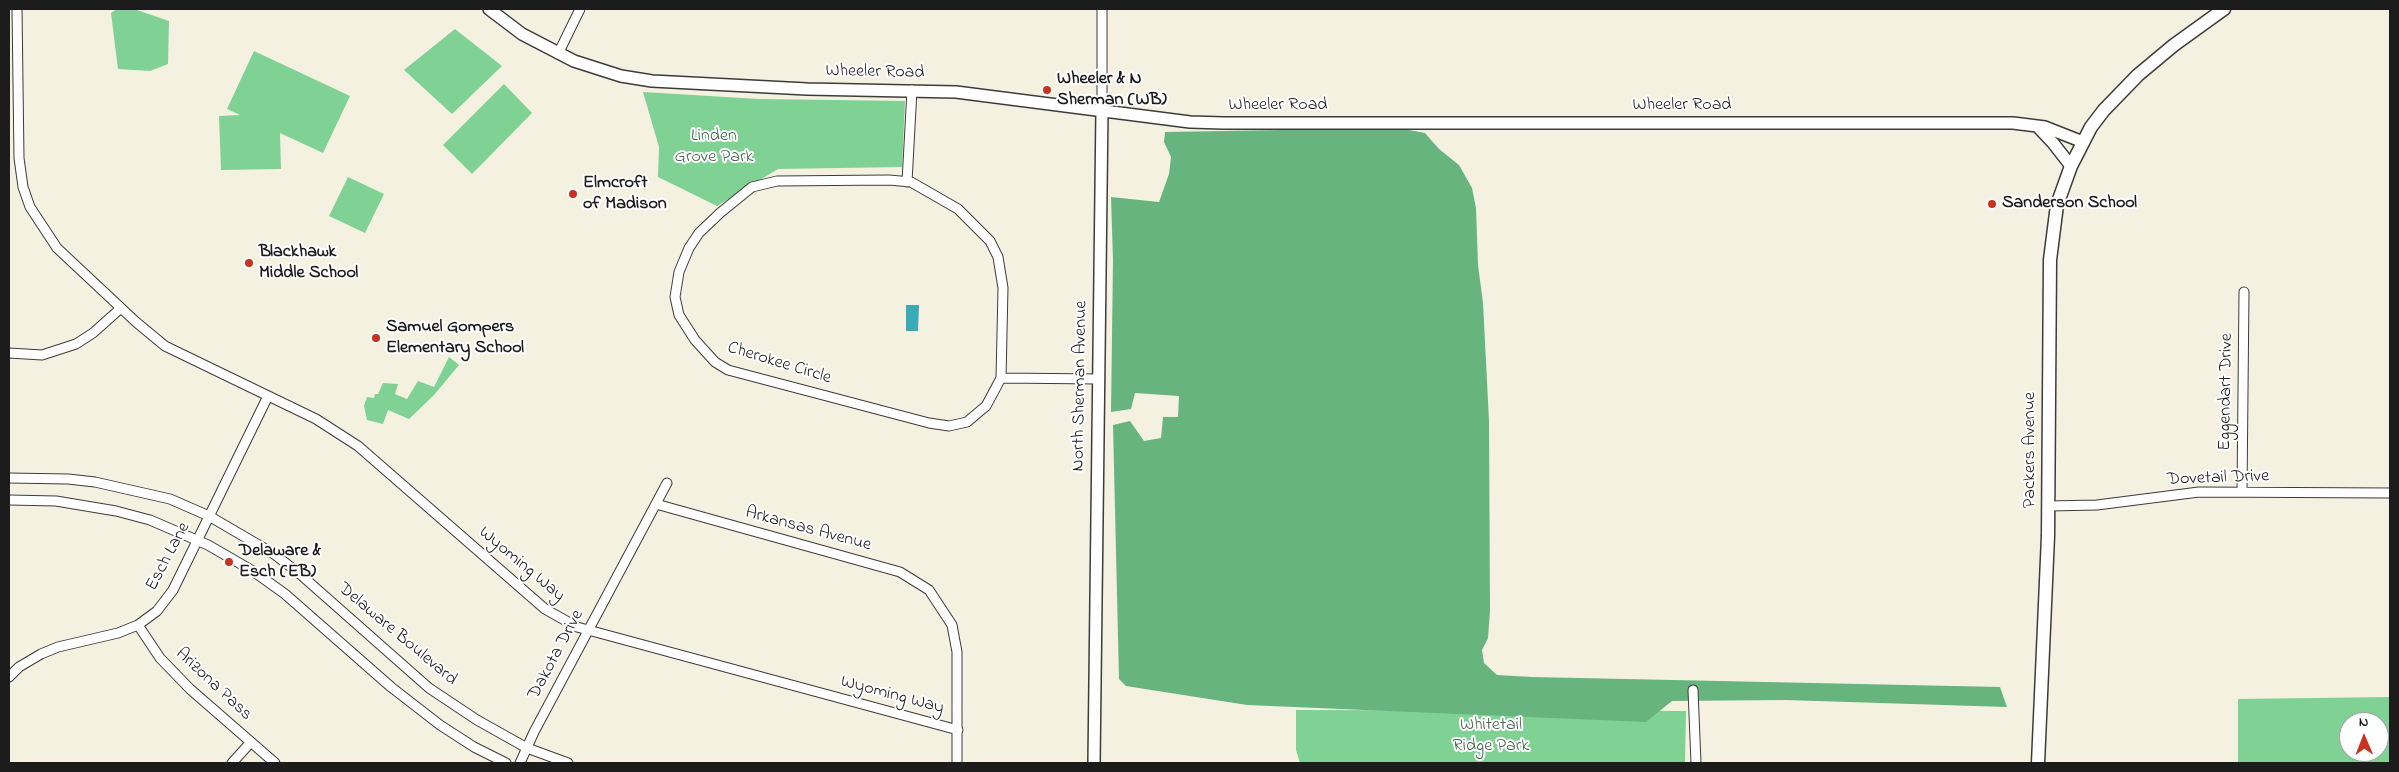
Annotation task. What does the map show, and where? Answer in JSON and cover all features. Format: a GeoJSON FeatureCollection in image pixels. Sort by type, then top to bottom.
{"type":"FeatureCollection","features":[{"type":"Feature","properties":{"kind":"main road","name":"Packers Avenue"},"geometry":{"type":"LineString","coordinates":[[2038,763],[2048,506],[2050,260],[2057,205],[2071,166],[2083,142],[2104,110],[2138,75],[2174,45],[2224,9]]}},
{"type":"Feature","properties":{"kind":"street","name":"Wyoming Way"},"geometry":{"type":"LineString","coordinates":[[17,9],[13,125],[23,187],[37,220],[57,248],[165,346],[316,419],[358,446],[545,610],[577,627],[958,730]]}},
{"type":"Feature","properties":{"kind":"street","name":"Wheeler Road"},"geometry":{"type":"LineString","coordinates":[[489,9],[522,34],[558,54],[606,72],[652,81],[807,89],[956,92],[1102,109],[1182,121],[1223,123],[1604,124],[1964,122],[2035,125],[2083,142]]}},
{"type":"Feature","properties":{"kind":"street"},"geometry":{"type":"LineString","coordinates":[[558,54],[580,9]]}},
{"type":"Feature","properties":{"kind":"street","name":"North Sherman Avenue"},"geometry":{"type":"LineString","coordinates":[[1094,763],[1102,9]]}},
{"type":"Feature","properties":{"kind":"street"},"geometry":{"type":"LineString","coordinates":[[907,182],[912,90]]}},
{"type":"Feature","properties":{"kind":"street"},"geometry":{"type":"LineString","coordinates":[[2035,125],[2054,142],[2071,166]]}},
{"type":"Feature","properties":{"kind":"street","name":"Cherokee Circle"},"geometry":{"type":"LineString","coordinates":[[889,180],[907,182],[958,209],[990,241],[998,257],[1003,288],[1001,378],[986,406],[967,422],[949,426],[929,423],[728,370],[715,362],[695,340],[679,315],[675,297],[679,272],[689,248],[699,233],[752,187],[777,181],[889,180]]}},
{"type":"Feature","properties":{"kind":"street","name":"Eggendart Drive"},"geometry":{"type":"LineString","coordinates":[[2242,492],[2244,292]]}},
{"type":"Feature","properties":{"kind":"street"},"geometry":{"type":"LineString","coordinates":[[9,353],[42,355],[69,347],[93,334],[121,308]]}},
{"type":"Feature","properties":{"kind":"street"},"geometry":{"type":"LineString","coordinates":[[1001,378],[1099,379]]}},
{"type":"Feature","properties":{"kind":"street","name":"Esch Lane"},"geometry":{"type":"LineString","coordinates":[[9,677],[19,667],[41,654],[58,647],[108,637],[138,624],[157,611],[173,590],[268,396]]}},
{"type":"Feature","properties":{"kind":"street","name":"Delaware Boulevard"},"geometry":{"type":"LineString","coordinates":[[9,478],[68,479],[95,482],[170,499],[209,516],[274,554],[301,575],[429,688],[477,720],[527,748],[568,763]]}},
{"type":"Feature","properties":{"kind":"street","name":"Dakota Drive"},"geometry":{"type":"LineString","coordinates":[[520,763],[588,630],[667,483]]}},
{"type":"Feature","properties":{"kind":"street","name":"Dovetail Drive"},"geometry":{"type":"LineString","coordinates":[[2048,506],[2097,505],[2199,492],[2390,493]]}},
{"type":"Feature","properties":{"kind":"street"},"geometry":{"type":"LineString","coordinates":[[9,500],[56,501],[116,510],[150,520],[198,540],[253,571],[285,594],[391,687],[440,725],[474,747],[506,763]]}},
{"type":"Feature","properties":{"kind":"street","name":"Arkansas Avenue"},"geometry":{"type":"LineString","coordinates":[[656,504],[900,572],[920,583],[936,597],[952,625],[957,652],[957,763]]}},
{"type":"Feature","properties":{"kind":"street","name":"Arizona Pass"},"geometry":{"type":"LineString","coordinates":[[138,624],[160,658],[190,689],[275,763]]}},
{"type":"Feature","properties":{"kind":"street"},"geometry":{"type":"LineString","coordinates":[[1693,690],[1696,763]]}},
{"type":"Feature","properties":{"kind":"street"},"geometry":{"type":"LineString","coordinates":[[232,763],[251,742]]}},
{"type":"Feature","properties":{"kind":"green space"},"geometry":{"type":"Polygon","coordinates":[[[117,9],[134,9],[169,21],[168,64],[150,71],[118,69],[111,13],[117,9]]]}},
{"type":"Feature","properties":{"kind":"green space"},"geometry":{"type":"Polygon","coordinates":[[[455,29],[502,66],[452,114],[404,70],[455,29]]]}},
{"type":"Feature","properties":{"kind":"green space"},"geometry":{"type":"Polygon","coordinates":[[[254,51],[350,96],[323,153],[280,133],[281,169],[221,170],[219,116],[240,115],[227,109],[254,51]]]}},
{"type":"Feature","properties":{"kind":"green space"},"geometry":{"type":"Polygon","coordinates":[[[504,84],[532,113],[472,174],[443,145],[504,84]]]}},
{"type":"Feature","properties":{"kind":"green space","name":"Linden Grove Park"},"geometry":{"type":"Polygon","coordinates":[[[643,92],[759,99],[905,101],[902,167],[778,169],[717,206],[658,177],[659,147],[643,92]]]}},
{"type":"Feature","properties":{"kind":"green space"},"geometry":{"type":"Polygon","coordinates":[[[1398,128],[1425,133],[1439,149],[1459,165],[1472,188],[1476,208],[1489,421],[1490,611],[1488,638],[1482,650],[1484,663],[1497,675],[1532,677],[2000,687],[2007,707],[1785,700],[1672,701],[1646,722],[1247,705],[1126,686],[1119,679],[1113,425],[1130,421],[1144,441],[1161,438],[1163,417],[1178,417],[1179,396],[1135,393],[1131,409],[1111,412],[1113,260],[1111,197],[1159,202],[1169,174],[1171,157],[1164,142],[1165,132],[1398,128]]]}},
{"type":"Feature","properties":{"kind":"green space"},"geometry":{"type":"Polygon","coordinates":[[[348,177],[384,194],[365,233],[329,216],[348,177]]]}},
{"type":"Feature","properties":{"kind":"green space"},"geometry":{"type":"Polygon","coordinates":[[[449,357],[459,365],[434,395],[409,419],[388,410],[383,424],[367,420],[364,406],[367,397],[374,398],[383,383],[398,384],[395,394],[407,399],[418,381],[434,387],[449,357]]]}},
{"type":"Feature","properties":{"kind":"green space"},"geometry":{"type":"Polygon","coordinates":[[[2390,697],[2390,763],[2238,763],[2238,699],[2390,697]]]}},
{"type":"Feature","properties":{"kind":"green space","name":"Whitetail Ridge Park"},"geometry":{"type":"Polygon","coordinates":[[[1296,710],[1686,711],[1685,763],[1300,763],[1296,750],[1296,710]]]}},
{"type":"Feature","properties":{"kind":"water"},"geometry":{"type":"Polygon","coordinates":[[[906,305],[919,305],[918,331],[906,331],[906,305]]]}},
{"type":"Feature","properties":{"kind":"place","name":"Wheeler & N Sherman (WB)"},"geometry":{"type":"Point","coordinates":[1047,90]}},
{"type":"Feature","properties":{"kind":"place","name":"Elmcroft of Madison"},"geometry":{"type":"Point","coordinates":[573,194]}},
{"type":"Feature","properties":{"kind":"place","name":"Sanderson School"},"geometry":{"type":"Point","coordinates":[1992,204]}},
{"type":"Feature","properties":{"kind":"place","name":"Blackhawk Middle School"},"geometry":{"type":"Point","coordinates":[249,263]}},
{"type":"Feature","properties":{"kind":"place","name":"Samuel Gompers Elementary School"},"geometry":{"type":"Point","coordinates":[376,338]}},
{"type":"Feature","properties":{"kind":"place","name":"Delaware & Esch (EB)"},"geometry":{"type":"Point","coordinates":[229,562]}}]}
